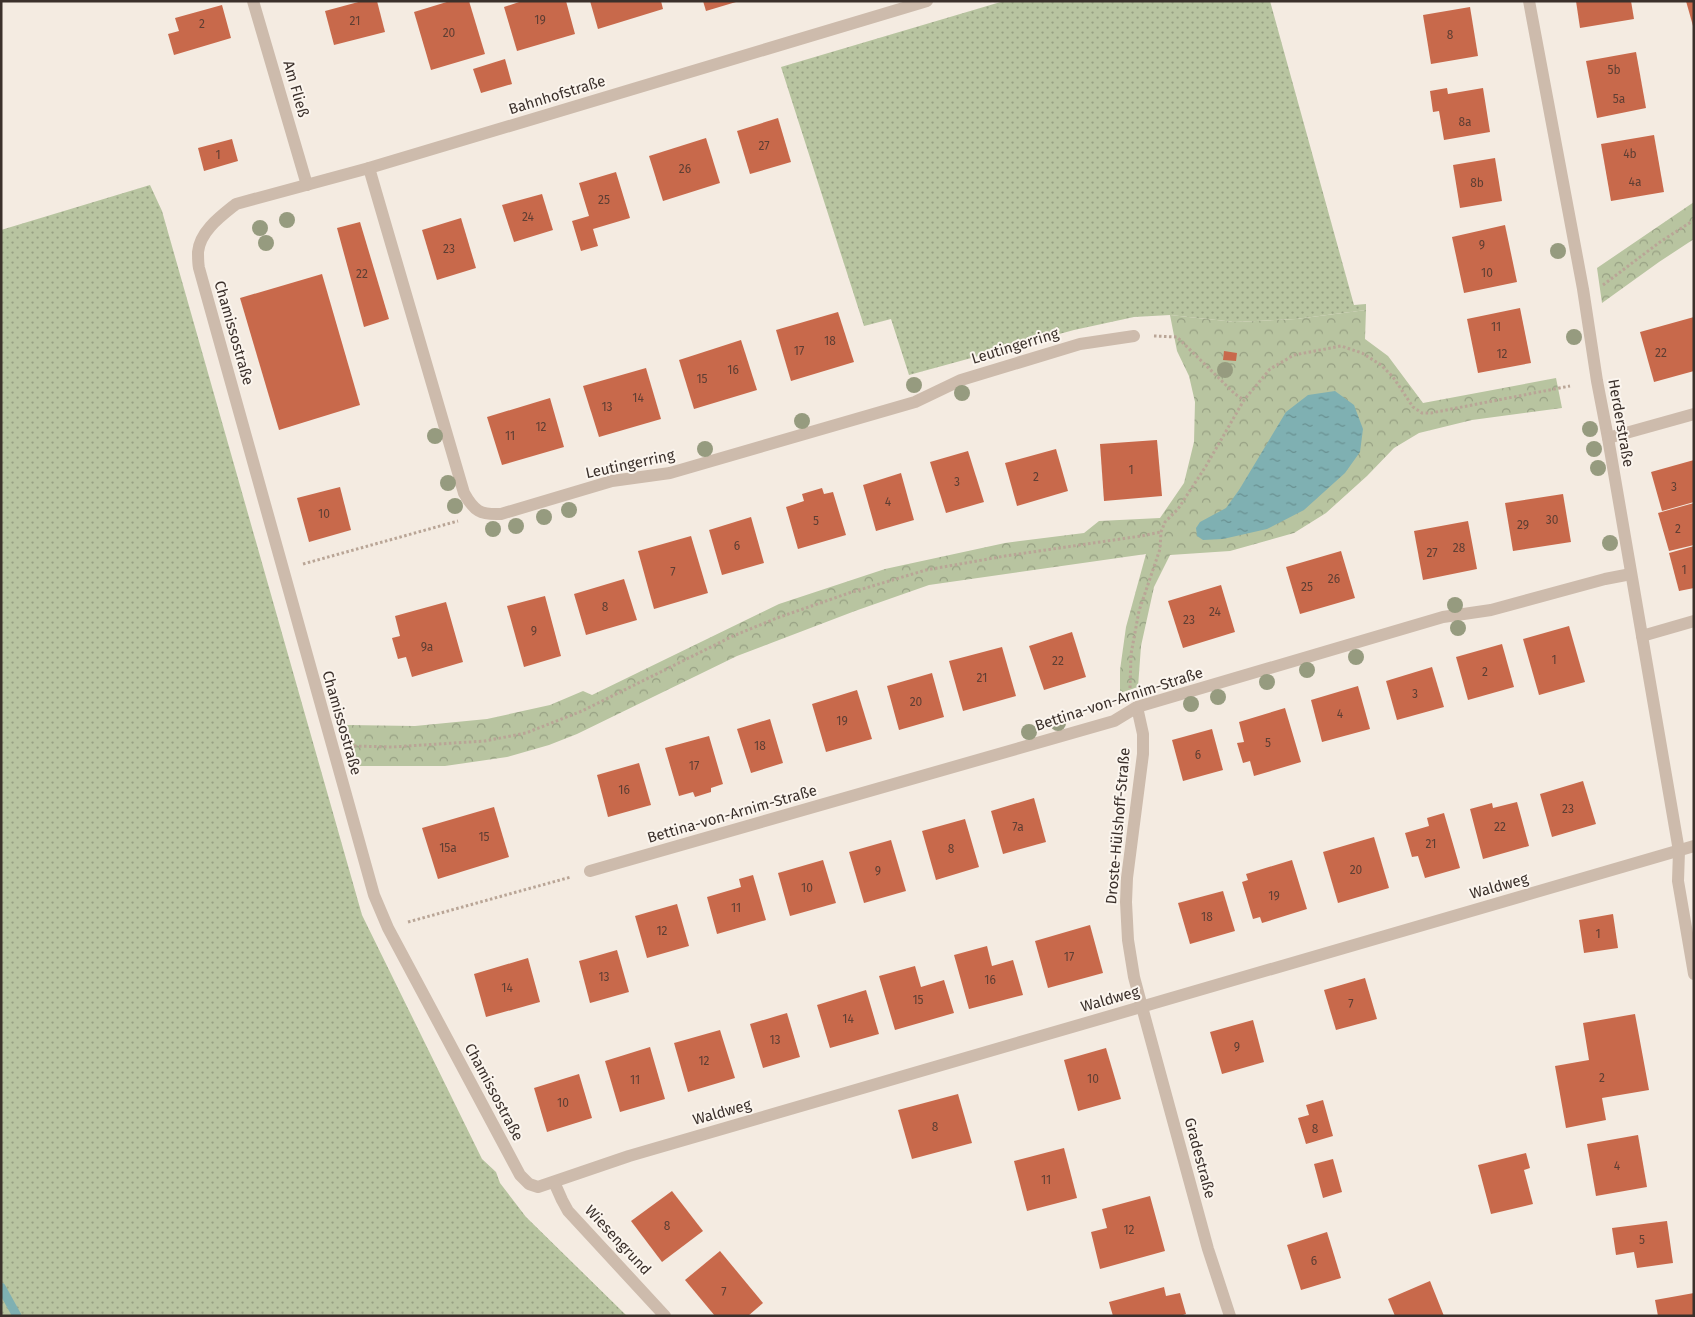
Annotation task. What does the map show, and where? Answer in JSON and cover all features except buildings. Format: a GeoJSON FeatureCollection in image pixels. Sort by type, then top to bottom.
{"type":"FeatureCollection","features":[{"type":"Feature","properties":{"kind":"street","name":"Am Fließ"},"geometry":{"type":"LineString","coordinates":[[254,1],[306,185]]}},
{"type":"Feature","properties":{"kind":"street","name":"Bahnhofstraße"},"geometry":{"type":"LineString","coordinates":[[205,234],[219,217],[236,204],[369,168],[927,1]]}},
{"type":"Feature","properties":{"kind":"street","name":"Herderstraße"},"geometry":{"type":"LineString","coordinates":[[1529,1],[1585,301],[1597,381],[1679,851],[1678,881],[1694,974]]}},
{"type":"Feature","properties":{"kind":"street"},"geometry":{"type":"LineString","coordinates":[[369,168],[464,492],[471,505],[477,511]]}},
{"type":"Feature","properties":{"kind":"street","name":"Chamissostraße"},"geometry":{"type":"LineString","coordinates":[[205,234],[198,251],[199,268],[374,895],[388,928],[520,1175],[529,1184],[538,1187]]}},
{"type":"Feature","properties":{"kind":"street","name":"Leutingerring"},"geometry":{"type":"LineString","coordinates":[[477,511],[488,515],[502,514],[612,481],[670,473],[915,402],[960,380],[1080,344],[1134,336]]}},
{"type":"Feature","properties":{"kind":"street"},"geometry":{"type":"LineString","coordinates":[[1608,438],[1694,414]]}},
{"type":"Feature","properties":{"kind":"street","name":"Bettina-von-Arnim-Straße"},"geometry":{"type":"LineString","coordinates":[[590,871],[1114,720],[1137,707],[1443,617],[1491,610],[1605,579],[1631,574]]}},
{"type":"Feature","properties":{"kind":"street"},"geometry":{"type":"LineString","coordinates":[[1642,636],[1694,621]]}},
{"type":"Feature","properties":{"kind":"street","name":"Droste-Hülshoff-Straße"},"geometry":{"type":"LineString","coordinates":[[1137,707],[1143,734],[1143,754],[1127,878],[1126,902],[1128,940],[1134,977],[1142,1007]]}},
{"type":"Feature","properties":{"kind":"street","name":"Waldweg"},"geometry":{"type":"LineString","coordinates":[[538,1187],[629,1156],[1694,846]]}},
{"type":"Feature","properties":{"kind":"street","name":"Gradestraße"},"geometry":{"type":"LineString","coordinates":[[1142,1007],[1208,1249],[1230,1316]]}},
{"type":"Feature","properties":{"kind":"street","name":"Wiesengrund"},"geometry":{"type":"LineString","coordinates":[[554,1182],[568,1211],[665,1316]]}},
{"type":"Feature","properties":{"kind":"path"},"geometry":{"type":"LineString","coordinates":[[1585,301],[1596,290],[1653,247],[1694,220]]}},
{"type":"Feature","properties":{"kind":"path"},"geometry":{"type":"LineString","coordinates":[[1134,336],[1178,337],[1235,394],[1244,400]]}},
{"type":"Feature","properties":{"kind":"path"},"geometry":{"type":"LineString","coordinates":[[1137,707],[1129,685],[1131,654],[1139,611],[1160,549],[1161,532],[1165,522],[1178,509],[1206,466],[1244,400],[1270,369],[1294,355],[1341,346],[1362,353],[1381,365],[1393,377],[1413,407],[1422,413],[1432,414],[1570,386]]}},
{"type":"Feature","properties":{"kind":"path"},"geometry":{"type":"LineString","coordinates":[[283,570],[467,518],[477,511]]}},
{"type":"Feature","properties":{"kind":"path"},"geometry":{"type":"LineString","coordinates":[[332,746],[392,747],[485,740],[526,732],[582,711],[733,636],[849,592],[926,570],[1161,532]]}},
{"type":"Feature","properties":{"kind":"path"},"geometry":{"type":"LineString","coordinates":[[388,928],[590,871]]}},
{"type":"Feature","properties":{"kind":"green space"},"geometry":{"type":"Polygon","coordinates":[[[1004,1],[1270,1],[1354,305],[1366,304],[1366,310],[1296,319],[1235,322],[1170,315],[1134,317],[1074,330],[909,375],[891,319],[864,326],[781,67],[1004,1]]]}},
{"type":"Feature","properties":{"kind":"green space"},"geometry":{"type":"Polygon","coordinates":[[[150,185],[162,211],[362,915],[482,1159],[496,1172],[500,1183],[526,1217],[627,1316],[1,1316],[1,230],[150,185]]]}},
{"type":"Feature","properties":{"kind":"green space"},"geometry":{"type":"Polygon","coordinates":[[[1694,202],[1694,239],[1602,303],[1597,268],[1694,202]]]}},
{"type":"Feature","properties":{"kind":"green space"},"geometry":{"type":"Polygon","coordinates":[[[1366,310],[1365,339],[1388,356],[1423,403],[1556,378],[1562,408],[1472,420],[1419,433],[1394,448],[1367,476],[1326,513],[1294,533],[1230,551],[1170,555],[1154,587],[1141,646],[1138,687],[1120,693],[1120,670],[1126,627],[1146,554],[929,585],[737,656],[577,734],[549,745],[507,757],[445,766],[358,766],[347,725],[415,726],[487,719],[550,705],[583,691],[592,695],[779,604],[885,569],[1005,543],[1084,533],[1099,521],[1160,518],[1184,483],[1194,442],[1195,402],[1189,376],[1177,351],[1170,315],[1235,322],[1296,319],[1366,310]]]}},
{"type":"Feature","properties":{"kind":"water"},"geometry":{"type":"Polygon","coordinates":[[[1335,391],[1354,405],[1363,429],[1360,452],[1345,473],[1304,510],[1267,529],[1223,539],[1203,540],[1197,536],[1196,528],[1200,522],[1226,508],[1239,490],[1286,412],[1308,395],[1335,391]]]}},
{"type":"Feature","properties":{"kind":"waterway"},"geometry":{"type":"LineString","coordinates":[[1,1287],[17,1316]]}}]}
